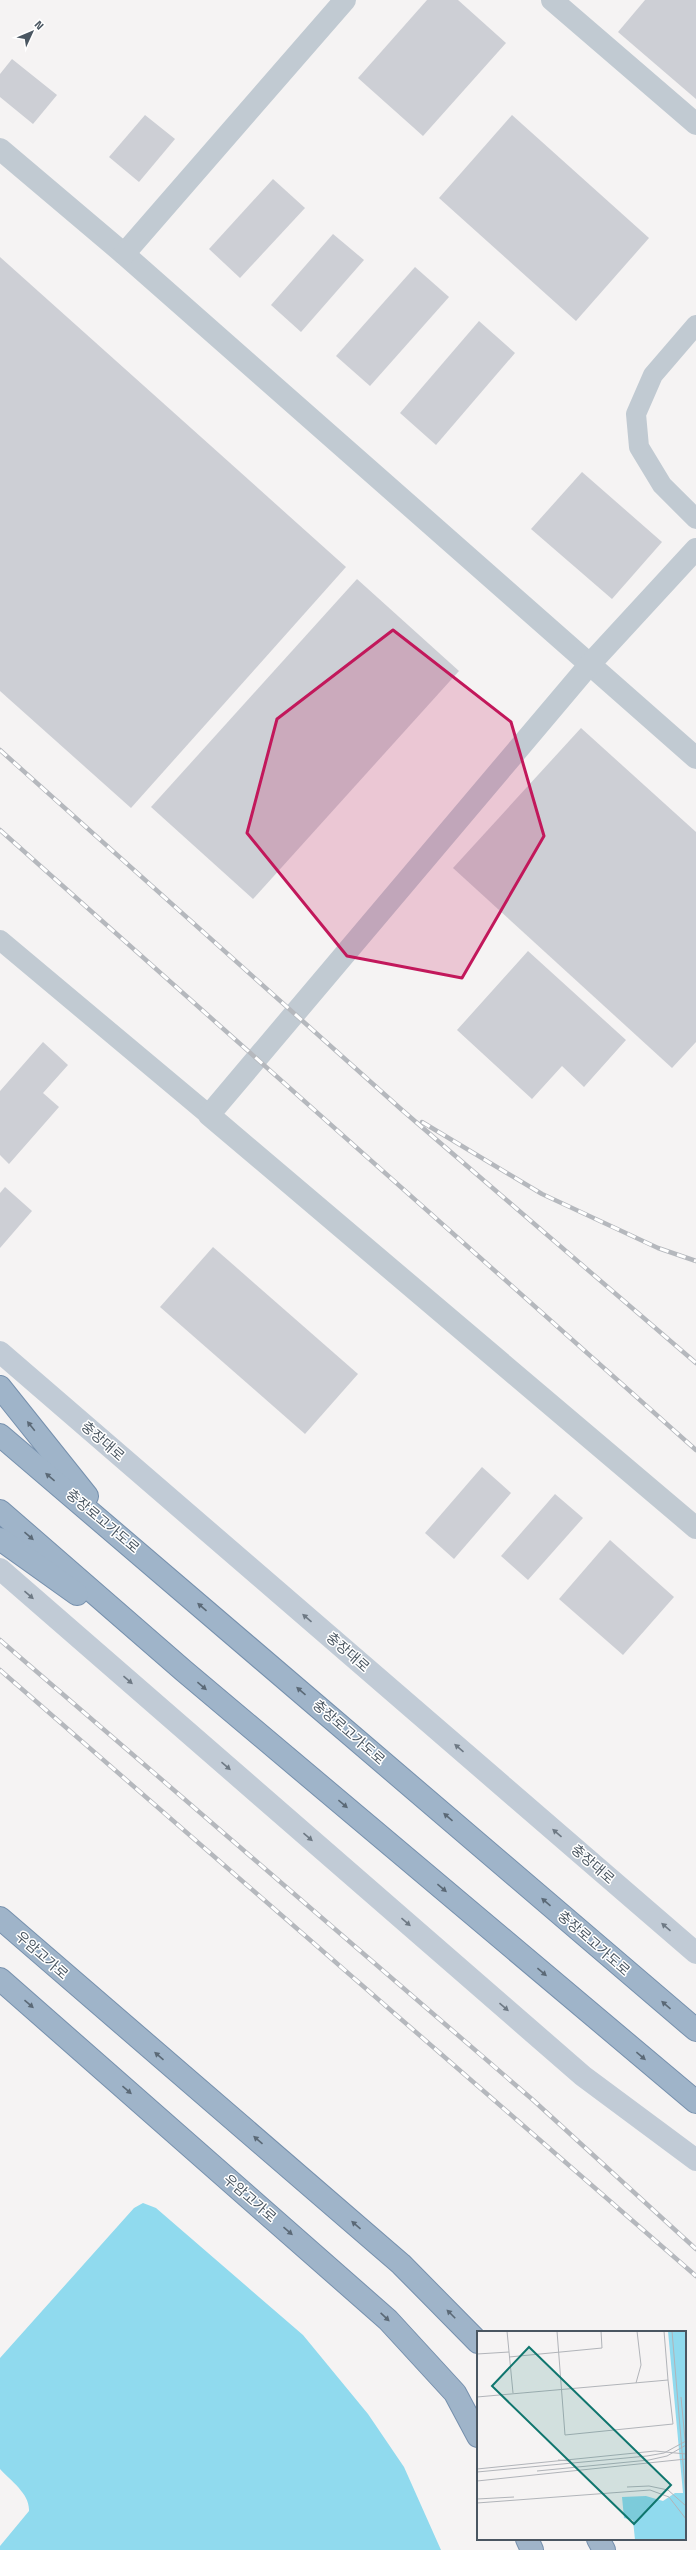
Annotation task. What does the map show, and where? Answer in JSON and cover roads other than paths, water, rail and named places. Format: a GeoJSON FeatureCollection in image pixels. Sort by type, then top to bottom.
{"type":"FeatureCollection","features":[{"type":"Feature","properties":{"kind":"highway"},"geometry":{"type":"LineString","coordinates":[[0,1387],[117,1533]]}},
{"type":"Feature","properties":{"kind":"highway","name":"충장로고가도로"},"geometry":{"type":"LineString","coordinates":[[0,1435],[117,1533],[696,2030]]}},
{"type":"Feature","properties":{"kind":"highway"},"geometry":{"type":"LineString","coordinates":[[0,1511],[184,1671],[696,2102]]}},
{"type":"Feature","properties":{"kind":"highway"},"geometry":{"type":"LineString","coordinates":[[0,1539],[184,1671]]}},
{"type":"Feature","properties":{"kind":"highway","name":"우암고가로"},"geometry":{"type":"LineString","coordinates":[[0,1918],[401,2264],[477,2341]]}},
{"type":"Feature","properties":{"kind":"highway","name":"우암고가로"},"geometry":{"type":"LineString","coordinates":[[0,1979],[388,2320],[455,2393],[477,2434]]}},
{"type":"Feature","properties":{"kind":"highway"},"geometry":{"type":"LineString","coordinates":[[527,2540],[532,2550]]}},
{"type":"Feature","properties":{"kind":"highway"},"geometry":{"type":"LineString","coordinates":[[599,2540],[604,2550]]}},
{"type":"Feature","properties":{"kind":"main road","name":"충장대로"},"geometry":{"type":"LineString","coordinates":[[0,1352],[696,1953]]}},
{"type":"Feature","properties":{"kind":"main road"},"geometry":{"type":"LineString","coordinates":[[0,1569],[583,2076],[696,2177]]}},
{"type":"Feature","properties":{"kind":"main road"},"geometry":{"type":"LineString","coordinates":[[583,2076],[696,2160]]}},
{"type":"Feature","properties":{"kind":"street"},"geometry":{"type":"LineString","coordinates":[[124,254],[345,0]]}},
{"type":"Feature","properties":{"kind":"street"},"geometry":{"type":"LineString","coordinates":[[552,0],[696,124]]}},
{"type":"Feature","properties":{"kind":"street"},"geometry":{"type":"LineString","coordinates":[[0,149],[124,254],[696,758]]}},
{"type":"Feature","properties":{"kind":"street"},"geometry":{"type":"LineString","coordinates":[[696,549],[590,664],[209,1115],[696,1528]]}},
{"type":"Feature","properties":{"kind":"lane"},"geometry":{"type":"LineString","coordinates":[[696,325],[653,374],[636,414],[639,447],[662,485],[696,519]]}},
{"type":"Feature","properties":{"kind":"lane"},"geometry":{"type":"LineString","coordinates":[[0,940],[209,1115]]}},
{"type":"Feature","properties":{"kind":"water"},"geometry":{"type":"Polygon","coordinates":[[[143,2203],[156,2208],[303,2335],[368,2414],[404,2467],[441,2550],[0,2550],[0,2546],[29,2511],[23,2493],[0,2469],[0,2358],[134,2208],[143,2203]]]}},
{"type":"Feature","properties":{"kind":"railway"},"geometry":{"type":"LineString","coordinates":[[0,750],[402,1110],[696,1363]]}},
{"type":"Feature","properties":{"kind":"railway"},"geometry":{"type":"LineString","coordinates":[[0,830],[696,1450]]}},
{"type":"Feature","properties":{"kind":"railway"},"geometry":{"type":"LineString","coordinates":[[422,1122],[542,1194],[658,1248],[696,1261]]}},
{"type":"Feature","properties":{"kind":"railway"},"geometry":{"type":"LineString","coordinates":[[0,1640],[533,2100],[696,2249]]}},
{"type":"Feature","properties":{"kind":"railway"},"geometry":{"type":"LineString","coordinates":[[0,1670],[696,2276]]}}]}
